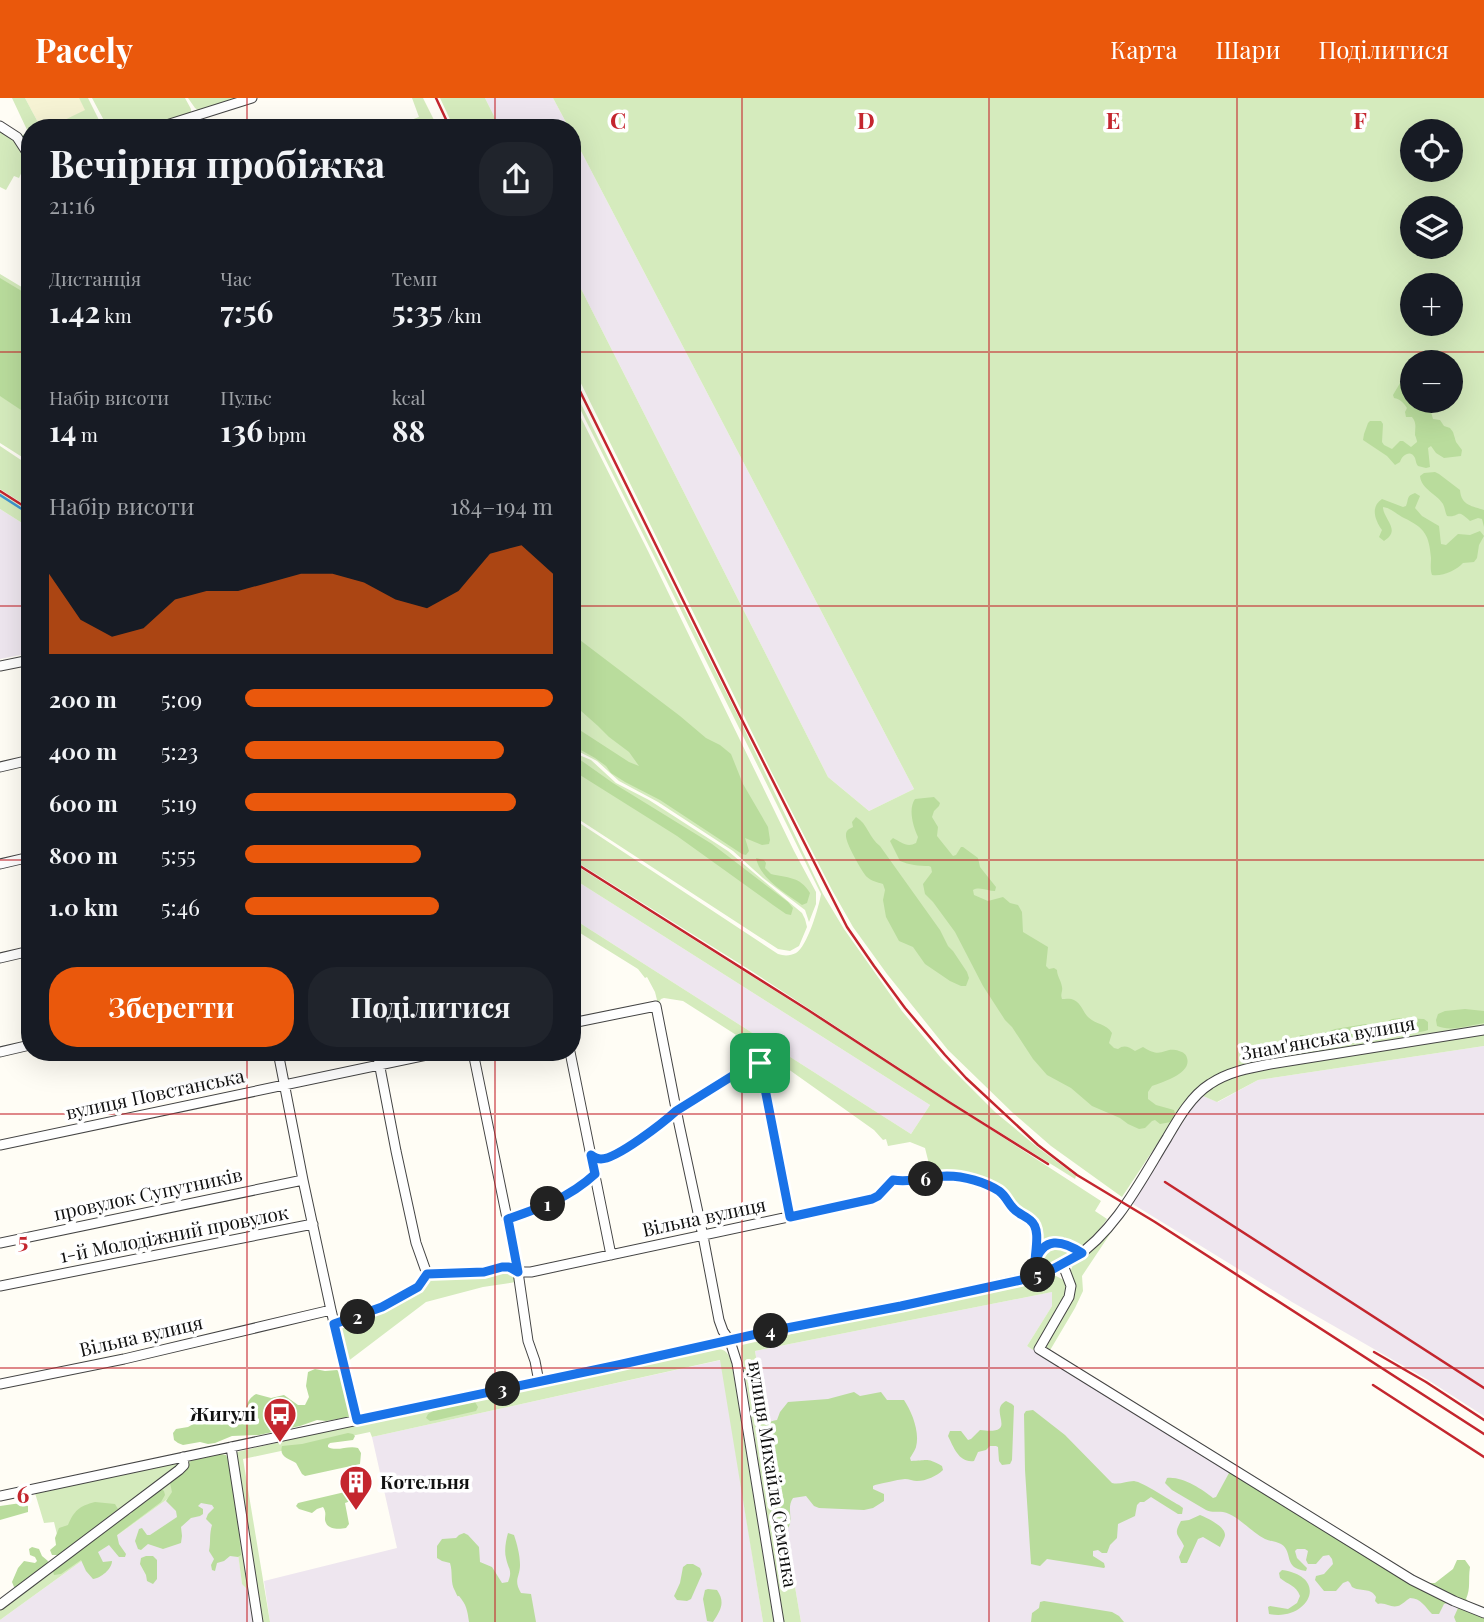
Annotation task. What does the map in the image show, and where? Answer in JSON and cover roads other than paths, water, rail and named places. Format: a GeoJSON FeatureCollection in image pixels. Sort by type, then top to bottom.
{"type":"FeatureCollection","features":[{"type":"Feature","properties":{"kind":"street"},"geometry":{"type":"LineString","coordinates":[[186,119],[253,98]]}},
{"type":"Feature","properties":{"kind":"street"},"geometry":{"type":"LineString","coordinates":[[0,126],[17,137],[21,143]]}},
{"type":"Feature","properties":{"kind":"street"},"geometry":{"type":"LineString","coordinates":[[0,666],[21,662]]}},
{"type":"Feature","properties":{"kind":"street"},"geometry":{"type":"LineString","coordinates":[[0,767],[21,763]]}},
{"type":"Feature","properties":{"kind":"street"},"geometry":{"type":"LineString","coordinates":[[0,863],[21,859]]}},
{"type":"Feature","properties":{"kind":"street"},"geometry":{"type":"LineString","coordinates":[[0,958],[21,953]]}},
{"type":"Feature","properties":{"kind":"street","name":"вулиця Михайла Семенка"},"geometry":{"type":"LineString","coordinates":[[581,1021],[656,1006],[719,1320],[737,1363],[779,1622]]}},
{"type":"Feature","properties":{"kind":"street","name":"Знам'янська вулиця"},"geometry":{"type":"LineString","coordinates":[[0,1496],[1034,1276],[1063,1265],[1082,1253],[1105,1231],[1178,1119],[1200,1092],[1218,1079],[1240,1070],[1270,1064],[1484,1030]]}},
{"type":"Feature","properties":{"kind":"street"},"geometry":{"type":"LineString","coordinates":[[0,1052],[21,1047]]}},
{"type":"Feature","properties":{"kind":"street"},"geometry":{"type":"LineString","coordinates":[[591,1155],[603,1159],[611,1157],[667,1120],[676,1111],[745,1068],[774,1056]]}},
{"type":"Feature","properties":{"kind":"street"},"geometry":{"type":"LineString","coordinates":[[280,1061],[303,1180],[357,1420]]}},
{"type":"Feature","properties":{"kind":"street"},"geometry":{"type":"LineString","coordinates":[[334,1324],[392,1302],[418,1287],[427,1274],[421,1262],[378,1061]]}},
{"type":"Feature","properties":{"kind":"street","name":"вулиця Повстанська"},"geometry":{"type":"LineString","coordinates":[[0,1145],[398,1061]]}},
{"type":"Feature","properties":{"kind":"street"},"geometry":{"type":"LineString","coordinates":[[475,1061],[508,1219],[528,1341],[539,1382]]}},
{"type":"Feature","properties":{"kind":"street"},"geometry":{"type":"LineString","coordinates":[[572,1061],[611,1255]]}},
{"type":"Feature","properties":{"kind":"street"},"geometry":{"type":"LineString","coordinates":[[760,1063],[790,1217]]}},
{"type":"Feature","properties":{"kind":"street"},"geometry":{"type":"LineString","coordinates":[[508,1219],[559,1199],[595,1174]]}},
{"type":"Feature","properties":{"kind":"street","name":"Вільна вулиця"},"geometry":{"type":"LineString","coordinates":[[427,1274],[484,1272],[502,1267],[518,1272],[531,1272],[872,1199],[893,1180],[909,1182],[948,1176],[961,1177],[999,1191],[1014,1209],[1031,1221],[1036,1229],[1034,1276]]}},
{"type":"Feature","properties":{"kind":"street","name":"провулок Супутників"},"geometry":{"type":"LineString","coordinates":[[0,1243],[303,1180]]}},
{"type":"Feature","properties":{"kind":"street","name":"1-й Молодіжний провулок"},"geometry":{"type":"LineString","coordinates":[[0,1286],[313,1224]]}},
{"type":"Feature","properties":{"kind":"street"},"geometry":{"type":"LineString","coordinates":[[1035,1263],[1040,1251],[1048,1244],[1063,1243],[1082,1253]]}},
{"type":"Feature","properties":{"kind":"street"},"geometry":{"type":"LineString","coordinates":[[1063,1265],[1070,1286],[1069,1297],[1039,1349],[1412,1580],[1484,1613]]}},
{"type":"Feature","properties":{"kind":"street","name":"Вільна вулиця"},"geometry":{"type":"LineString","coordinates":[[0,1384],[124,1359],[331,1310]]}},
{"type":"Feature","properties":{"kind":"street"},"geometry":{"type":"LineString","coordinates":[[231,1447],[258,1622]]}},
{"type":"Feature","properties":{"kind":"street"},"geometry":{"type":"LineString","coordinates":[[0,1605],[178,1470],[184,1465],[183,1457]]}},
{"type":"Feature","properties":{"kind":"waterway"},"geometry":{"type":"LineString","coordinates":[[0,495],[21,508]]}},
{"type":"Feature","properties":{"kind":"railway"},"geometry":{"type":"LineString","coordinates":[[436,98],[446,119]]}},
{"type":"Feature","properties":{"kind":"railway"},"geometry":{"type":"LineString","coordinates":[[581,393],[847,927],[905,1008],[945,1055],[1038,1145],[1077,1175],[1155,1222],[1484,1434]]}},
{"type":"Feature","properties":{"kind":"railway"},"geometry":{"type":"LineString","coordinates":[[0,491],[21,504]]}},
{"type":"Feature","properties":{"kind":"railway"},"geometry":{"type":"LineString","coordinates":[[581,867],[1048,1164]]}},
{"type":"Feature","properties":{"kind":"railway"},"geometry":{"type":"LineString","coordinates":[[1165,1182],[1484,1388]]}},
{"type":"Feature","properties":{"kind":"railway"},"geometry":{"type":"LineString","coordinates":[[1374,1352],[1484,1420]]}},
{"type":"Feature","properties":{"kind":"railway"},"geometry":{"type":"LineString","coordinates":[[1373,1385],[1484,1457]]}},
{"type":"Feature","properties":{"kind":"place","name":"Жигулі"},"geometry":{"type":"Point","coordinates":[280,1444]}},
{"type":"Feature","properties":{"kind":"place","name":"Котельня"},"geometry":{"type":"Point","coordinates":[356,1512]}}]}
